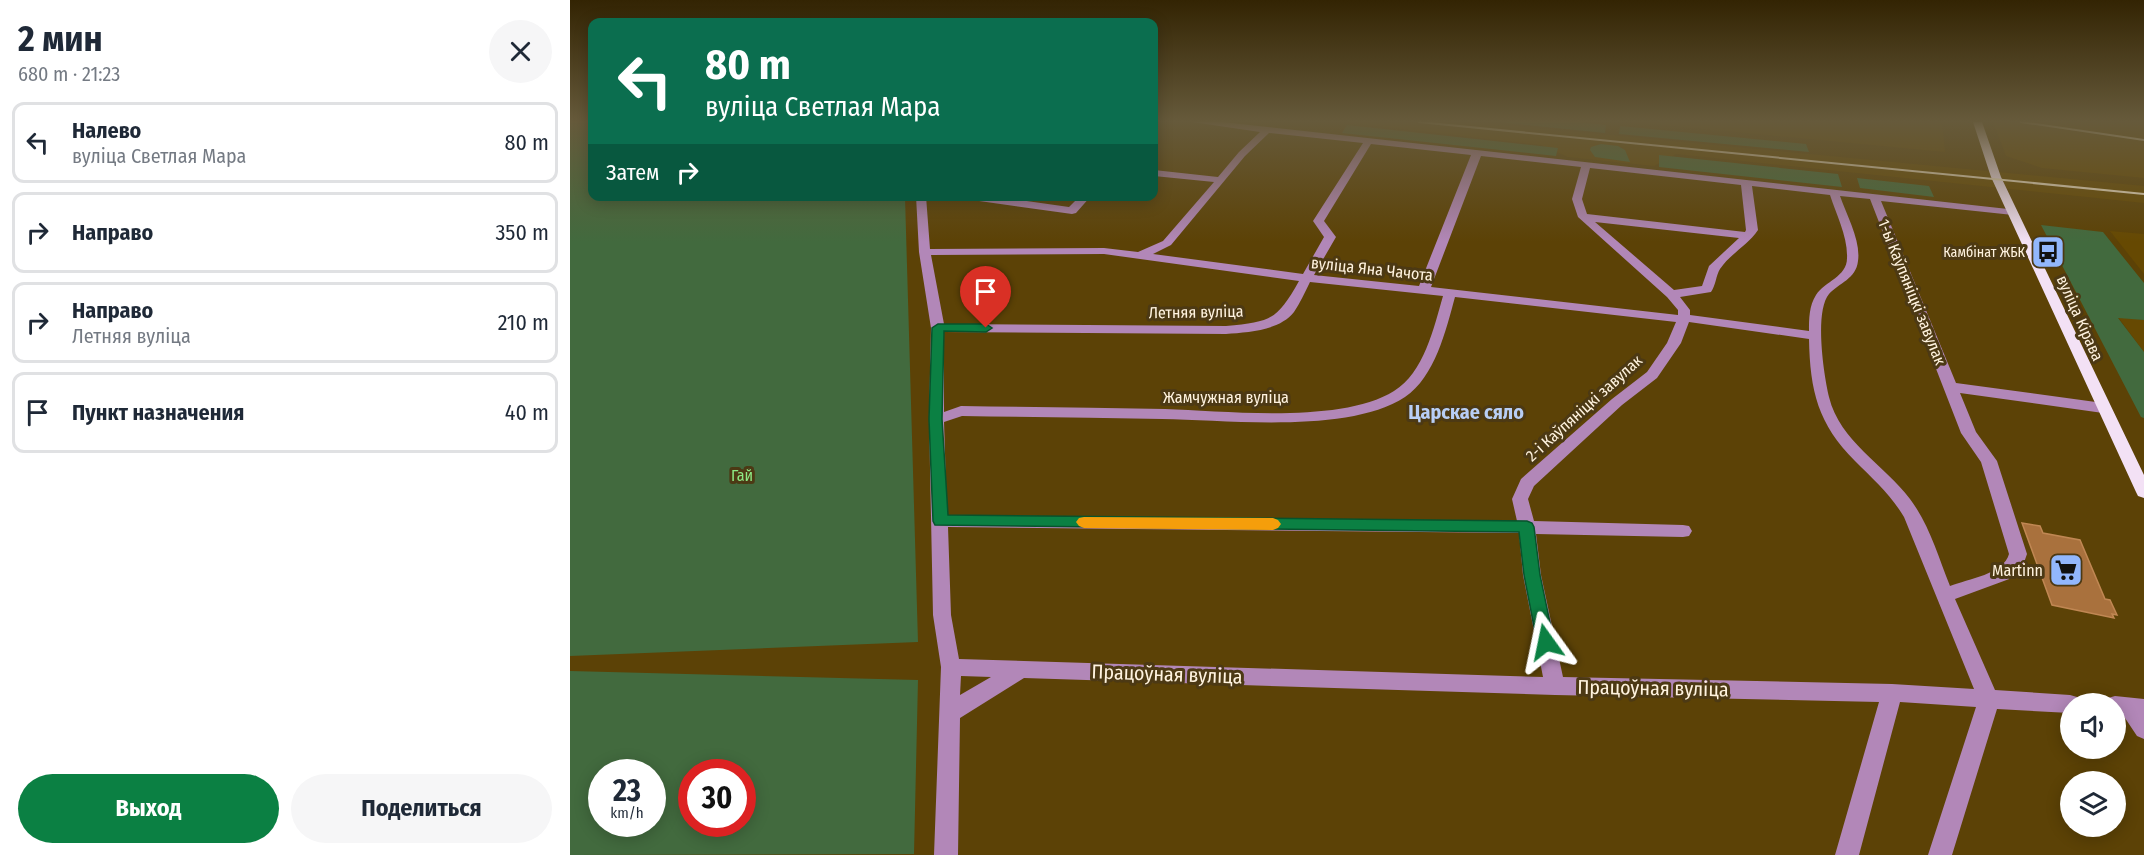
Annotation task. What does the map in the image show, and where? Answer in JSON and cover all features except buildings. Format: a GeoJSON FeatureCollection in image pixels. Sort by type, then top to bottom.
{"type":"FeatureCollection","features":[{"type":"Feature","properties":{"kind":"main road","name":"вуліца Кірава"},"geometry":{"type":"LineString","coordinates":[[1991,162],[2103,408],[2144,492]]}},
{"type":"Feature","properties":{"kind":"street"},"geometry":{"type":"LineString","coordinates":[[1139,256],[1167,243],[1236,162]]}},
{"type":"Feature","properties":{"kind":"street","name":"Летняя вуліца"},"geometry":{"type":"LineString","coordinates":[[938,328],[1245,329],[1268,325],[1280,319],[1288,311],[1330,237],[1318,221],[1355,162]]}},
{"type":"Feature","properties":{"kind":"street"},"geometry":{"type":"LineString","coordinates":[[1423,292],[1474,162]]}},
{"type":"Feature","properties":{"kind":"street"},"geometry":{"type":"LineString","coordinates":[[1552,162],[2013,212]]}},
{"type":"Feature","properties":{"kind":"street"},"geometry":{"type":"LineString","coordinates":[[1586,166],[1577,199],[1583,217],[1674,297],[1684,310],[1684,318]]}},
{"type":"Feature","properties":{"kind":"street"},"geometry":{"type":"LineString","coordinates":[[1158,173],[1219,180]]}},
{"type":"Feature","properties":{"kind":"street"},"geometry":{"type":"LineString","coordinates":[[1647,315],[1661,313],[1674,297],[1707,290],[1712,282],[1713,269],[1748,236],[1752,230],[1746,183]]}},
{"type":"Feature","properties":{"kind":"street"},"geometry":{"type":"LineString","coordinates":[[1834,192],[1853,258],[1850,272],[1821,296],[1814,314],[1814,336],[1823,405],[1833,425],[1849,447],[1905,503],[1923,537],[1944,595],[1989,700],[1940,855]]}},
{"type":"Feature","properties":{"kind":"street","name":"1-ы Каўпяніцкі завулак"},"geometry":{"type":"LineString","coordinates":[[1874,197],[1969,433],[1989,461],[2018,554],[2016,566],[2006,573],[1944,595]]}},
{"type":"Feature","properties":{"kind":"street"},"geometry":{"type":"LineString","coordinates":[[921,201],[925,252],[938,328],[936,419],[941,521],[942,615],[951,667],[942,854]]}},
{"type":"Feature","properties":{"kind":"street"},"geometry":{"type":"LineString","coordinates":[[998,201],[1072,212],[1082,201]]}},
{"type":"Feature","properties":{"kind":"street"},"geometry":{"type":"LineString","coordinates":[[1583,217],[1748,236]]}},
{"type":"Feature","properties":{"kind":"street","name":"вуліца Яна Чачота"},"geometry":{"type":"LineString","coordinates":[[925,252],[1104,251],[1306,278],[1670,319],[1684,318],[1814,336]]}},
{"type":"Feature","properties":{"kind":"street","name":"Жамчужная вуліца"},"geometry":{"type":"LineString","coordinates":[[936,419],[961,411],[1283,416],[1344,413],[1381,405],[1401,394],[1414,382],[1439,331],[1450,294]]}},
{"type":"Feature","properties":{"kind":"street"},"geometry":{"type":"LineString","coordinates":[[1647,315],[1663,328],[1674,343]]}},
{"type":"Feature","properties":{"kind":"street","name":"2-і Каўпяніцкі завулак"},"geometry":{"type":"LineString","coordinates":[[1555,686],[1532,575],[1527,527],[1520,499],[1527,483],[1617,402],[1652,375],[1674,343],[1684,318]]}},
{"type":"Feature","properties":{"kind":"street"},"geometry":{"type":"LineString","coordinates":[[1950,387],[2103,408]]}},
{"type":"Feature","properties":{"kind":"street"},"geometry":{"type":"LineString","coordinates":[[941,521],[1527,527],[1683,531]]}},
{"type":"Feature","properties":{"kind":"street","name":"Працоўная вуліца"},"geometry":{"type":"LineString","coordinates":[[951,667],[1555,686],[1892,693],[2060,704]]}},
{"type":"Feature","properties":{"kind":"street"},"geometry":{"type":"LineString","coordinates":[[948,714],[1020,670]]}},
{"type":"Feature","properties":{"kind":"street"},"geometry":{"type":"LineString","coordinates":[[1847,855],[1892,693]]}},
{"type":"Feature","properties":{"kind":"street"},"geometry":{"type":"LineString","coordinates":[[2129,706],[2144,729]]}},
{"type":"Feature","properties":{"kind":"shaded area"},"geometry":{"type":"Polygon","coordinates":[[[1615,162],[1662,162],[1654,166],[1615,162]]]}},
{"type":"Feature","properties":{"kind":"shaded area"},"geometry":{"type":"Polygon","coordinates":[[[1751,162],[1892,162],[2144,186],[2144,203],[1751,162]]]}},
{"type":"Feature","properties":{"kind":"shaded area"},"geometry":{"type":"Polygon","coordinates":[[[2024,162],[2144,162],[2144,178],[2042,168],[2024,162]]]}},
{"type":"Feature","properties":{"kind":"shaded area"},"geometry":{"type":"Polygon","coordinates":[[[2110,231],[2144,234],[2144,274],[2110,231]]]}},
{"type":"Feature","properties":{"kind":"shaded area"},"geometry":{"type":"Polygon","coordinates":[[[2118,317],[2144,320],[2144,352],[2118,317]]]}},
{"type":"Feature","properties":{"kind":"green space","name":"Гай"},"geometry":{"type":"Polygon","coordinates":[[[570,162],[588,162],[588,201],[905,201],[918,642],[570,656],[570,162]]]}},
{"type":"Feature","properties":{"kind":"green space"},"geometry":{"type":"Polygon","coordinates":[[[1659,162],[1724,162],[1838,174],[1842,187],[1659,167],[1659,162]]]}},
{"type":"Feature","properties":{"kind":"green space"},"geometry":{"type":"Polygon","coordinates":[[[1857,178],[1929,186],[1934,197],[1860,188],[1857,178]]]}},
{"type":"Feature","properties":{"kind":"green space"},"geometry":{"type":"Polygon","coordinates":[[[2041,225],[2103,232],[2144,283],[2144,320],[2118,318],[2144,352],[2144,418],[2141,417],[2041,225]]]}},
{"type":"Feature","properties":{"kind":"green space"},"geometry":{"type":"Polygon","coordinates":[[[570,671],[918,680],[914,854],[570,855],[570,671]]]}},
{"type":"Feature","properties":{"kind":"railway"},"geometry":{"type":"LineString","coordinates":[[1821,162],[2144,194]]}},
{"type":"Feature","properties":{"kind":"slow traffic"},"geometry":{"type":"LineString","coordinates":[[1084,522],[1273,524]]}},
{"type":"Feature","properties":{"kind":"place","name":"Камбінат ЖБК"},"geometry":{"type":"Point","coordinates":[2048,252]}},
{"type":"Feature","properties":{"kind":"place","name":"Martinn"},"geometry":{"type":"Point","coordinates":[2066,570]}},
{"type":"Feature","properties":{"kind":"district","name":"Царскае сяло"},"geometry":{"type":"Point","coordinates":[1466,412]}},
{"type":"Feature","properties":{"kind":"route"},"geometry":{"type":"LineString","coordinates":[[986,328],[938,328],[936,419],[941,521],[1527,527],[1532,575],[1546,642]]}}]}
